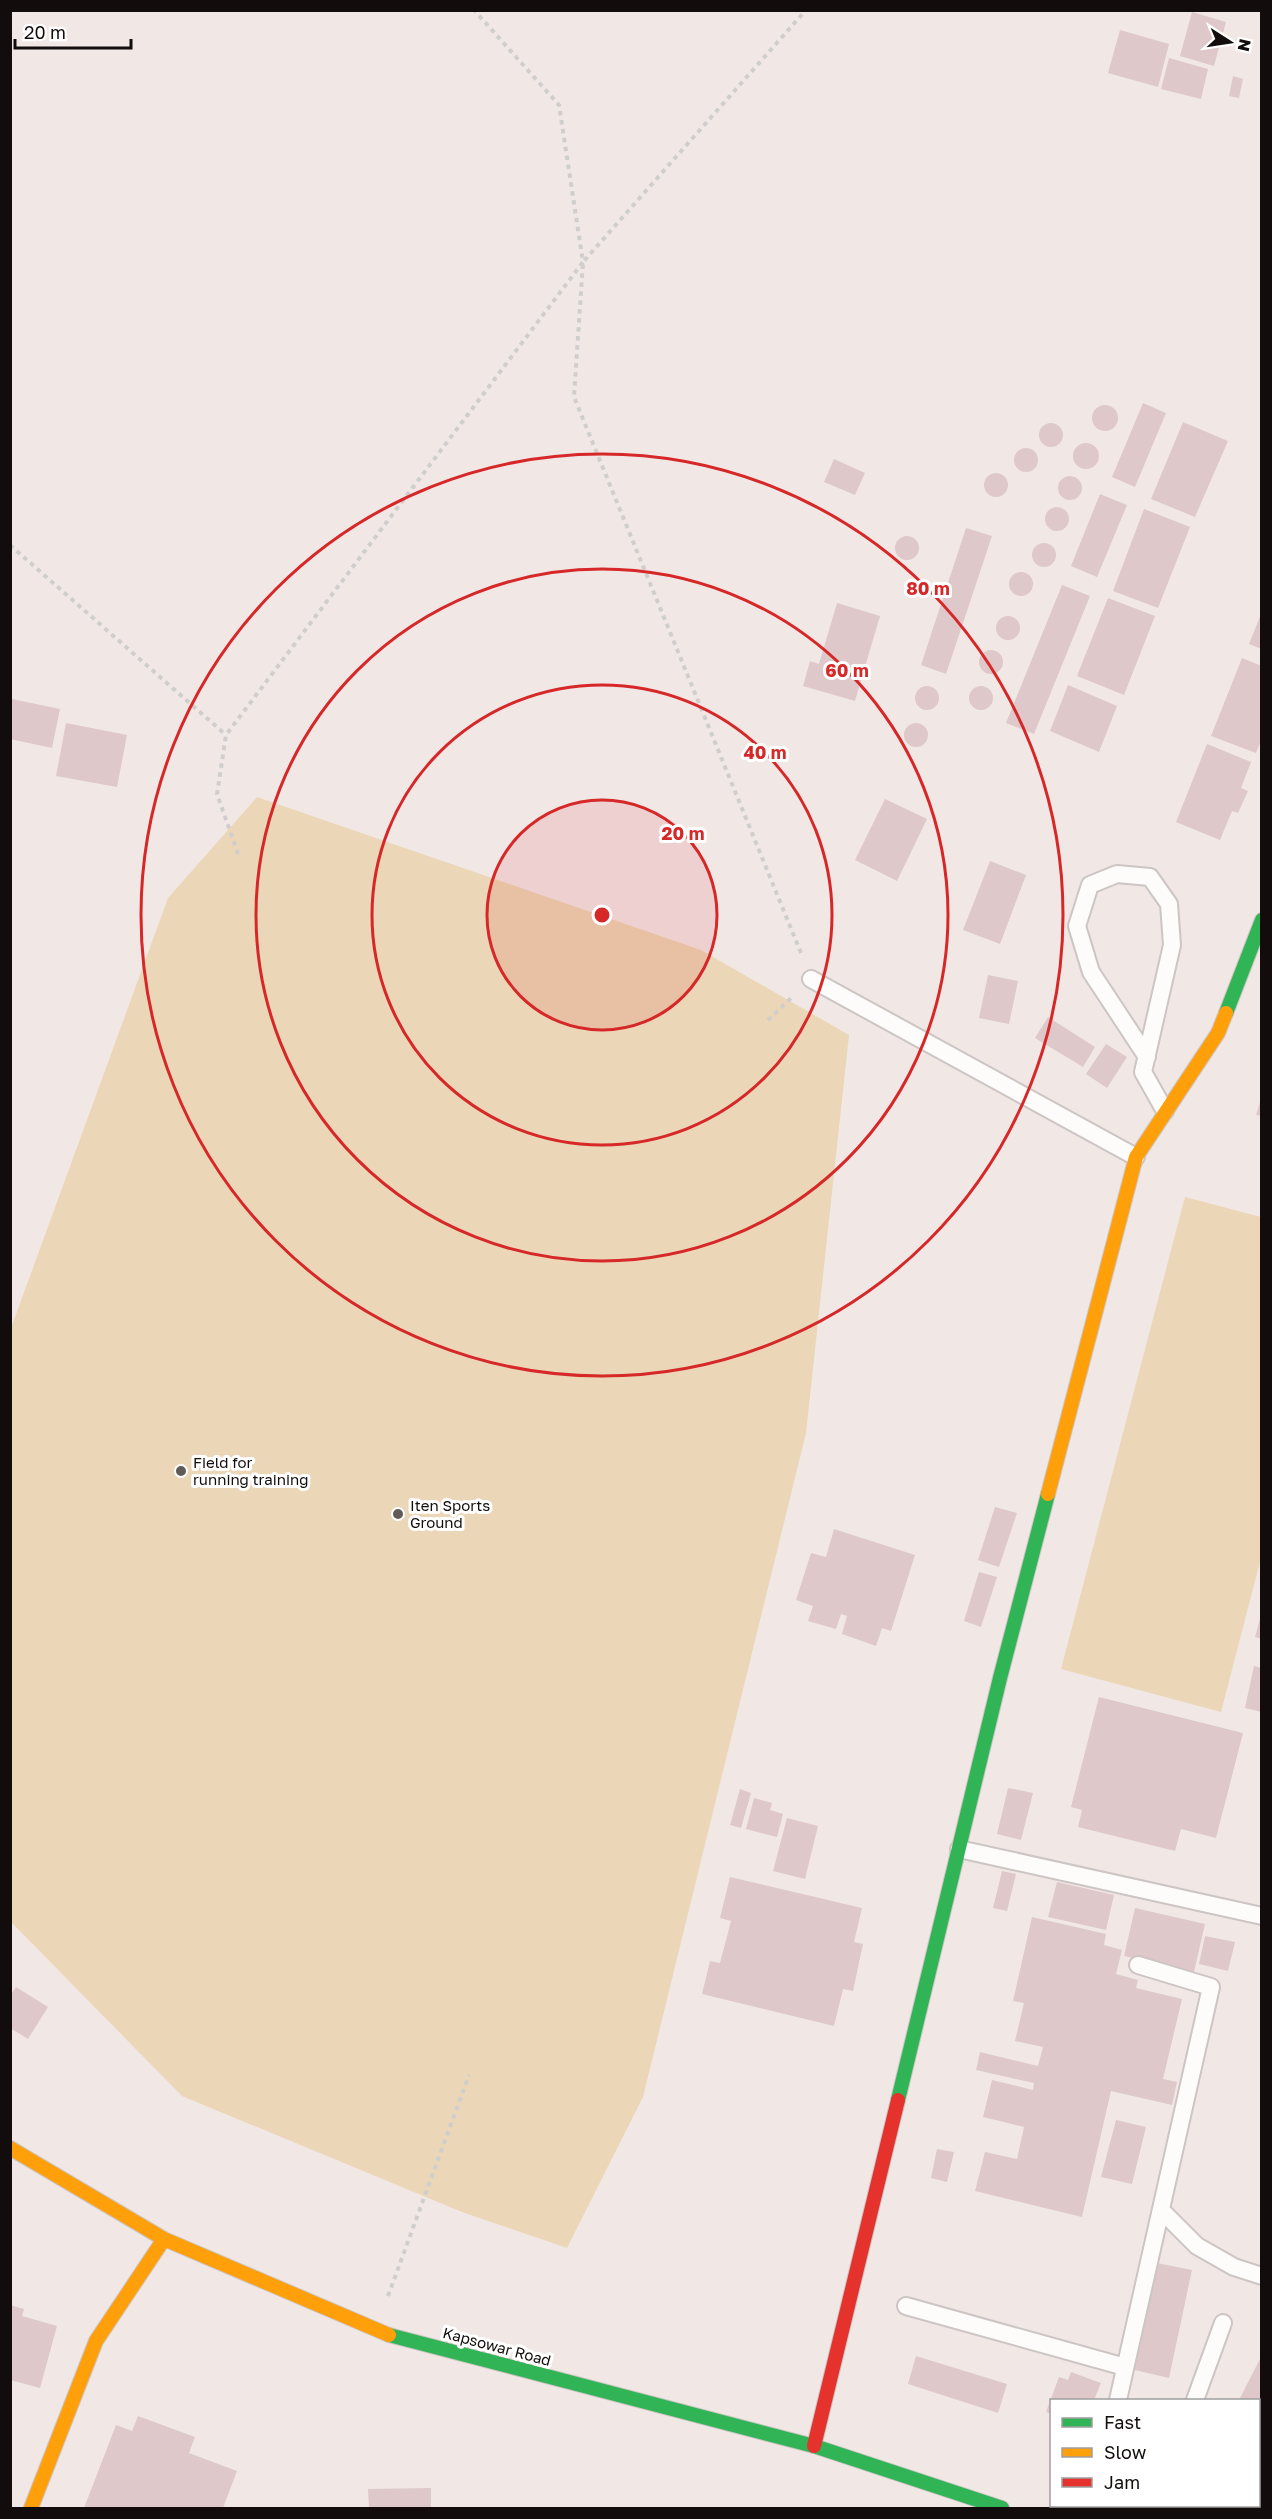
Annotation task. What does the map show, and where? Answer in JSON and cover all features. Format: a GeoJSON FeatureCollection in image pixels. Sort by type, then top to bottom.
{"type":"FeatureCollection","features":[{"type":"Feature","properties":{"kind":"street"},"geometry":{"type":"LineString","coordinates":[[814,2445],[959,1848],[1136,1157],[1218,1032],[1262,920]]}},
{"type":"Feature","properties":{"kind":"street","name":"Kapsowar Road"},"geometry":{"type":"LineString","coordinates":[[10,2148],[164,2239],[375,2331],[814,2445],[1002,2508]]}},
{"type":"Feature","properties":{"kind":"street"},"geometry":{"type":"LineString","coordinates":[[31,2508],[96,2341],[164,2239]]}},
{"type":"Feature","properties":{"kind":"lane"},"geometry":{"type":"LineString","coordinates":[[1147,1057],[1091,972],[1077,926],[1090,885],[1117,874],[1150,877],[1169,904],[1172,945],[1147,1057],[1143,1072],[1165,1111]]}},
{"type":"Feature","properties":{"kind":"lane"},"geometry":{"type":"LineString","coordinates":[[811,979],[1136,1157]]}},
{"type":"Feature","properties":{"kind":"lane"},"geometry":{"type":"LineString","coordinates":[[959,1848],[1262,1916]]}},
{"type":"Feature","properties":{"kind":"lane"},"geometry":{"type":"LineString","coordinates":[[1118,2399],[1211,1987],[1138,1965]]}},
{"type":"Feature","properties":{"kind":"lane"},"geometry":{"type":"LineString","coordinates":[[1161,2210],[1197,2246],[1234,2267],[1262,2276]]}},
{"type":"Feature","properties":{"kind":"lane"},"geometry":{"type":"LineString","coordinates":[[906,2307],[1125,2367]]}},
{"type":"Feature","properties":{"kind":"lane"},"geometry":{"type":"LineString","coordinates":[[1195,2399],[1223,2324]]}},
{"type":"Feature","properties":{"kind":"path"},"geometry":{"type":"LineString","coordinates":[[474,10],[559,105],[583,262],[574,397],[811,979]]}},
{"type":"Feature","properties":{"kind":"path"},"geometry":{"type":"LineString","coordinates":[[238,854],[217,794],[226,735],[583,262],[806,10]]}},
{"type":"Feature","properties":{"kind":"path"},"geometry":{"type":"LineString","coordinates":[[10,545],[226,735]]}},
{"type":"Feature","properties":{"kind":"path"},"geometry":{"type":"LineString","coordinates":[[375,2331],[469,2075]]}},
{"type":"Feature","properties":{"kind":"shaded area","name":"Iten Sports Ground"},"geometry":{"type":"Polygon","coordinates":[[[257,797],[701,950],[849,1035],[806,1433],[643,2097],[567,2248],[462,2212],[182,2096],[11,1922],[11,1328],[168,898],[257,797]]]}},
{"type":"Feature","properties":{"kind":"shaded area"},"geometry":{"type":"Polygon","coordinates":[[[1185,1197],[1261,1217],[1261,1558],[1221,1712],[1061,1669],[1185,1197]]]}},
{"type":"Feature","properties":{"kind":"building"},"geometry":{"type":"Polygon","coordinates":[[[1192,12],[1226,22],[1214,66],[1180,56],[1192,12]]]}},
{"type":"Feature","properties":{"kind":"building"},"geometry":{"type":"Polygon","coordinates":[[[1120,30],[1169,44],[1158,87],[1108,73],[1120,30]]]}},
{"type":"Feature","properties":{"kind":"building"},"geometry":{"type":"Polygon","coordinates":[[[1169,58],[1208,69],[1201,99],[1161,89],[1169,58]]]}},
{"type":"Feature","properties":{"kind":"building"},"geometry":{"type":"Polygon","coordinates":[[[1233,76],[1243,79],[1239,98],[1229,96],[1233,76]]]}},
{"type":"Feature","properties":{"kind":"building"},"geometry":{"type":"Polygon","coordinates":[[[1143,403],[1166,413],[1135,487],[1112,477],[1143,403]]]}},
{"type":"Feature","properties":{"kind":"building"},"geometry":{"type":"Polygon","coordinates":[[[1105,405],[1114,409],[1118,418],[1114,427],[1105,431],[1096,427],[1092,418],[1096,409],[1105,405]]]}},
{"type":"Feature","properties":{"kind":"building"},"geometry":{"type":"Polygon","coordinates":[[[1183,422],[1228,441],[1195,517],[1151,499],[1183,422]]]}},
{"type":"Feature","properties":{"kind":"building"},"geometry":{"type":"Polygon","coordinates":[[[1051,423],[1060,426],[1063,435],[1060,444],[1051,447],[1042,444],[1039,435],[1042,426],[1051,423]]]}},
{"type":"Feature","properties":{"kind":"building"},"geometry":{"type":"Polygon","coordinates":[[[1086,443],[1095,447],[1099,456],[1095,465],[1086,469],[1077,465],[1073,456],[1077,447],[1086,443]]]}},
{"type":"Feature","properties":{"kind":"building"},"geometry":{"type":"Polygon","coordinates":[[[1026,448],[1035,451],[1038,460],[1035,469],[1026,472],[1017,469],[1014,460],[1017,451],[1026,448]]]}},
{"type":"Feature","properties":{"kind":"building"},"geometry":{"type":"Polygon","coordinates":[[[834,459],[865,473],[855,495],[824,482],[834,459]]]}},
{"type":"Feature","properties":{"kind":"building"},"geometry":{"type":"Polygon","coordinates":[[[991,473],[1001,473],[1008,480],[1008,490],[1001,497],[991,497],[984,490],[984,480],[991,473]]]}},
{"type":"Feature","properties":{"kind":"building"},"geometry":{"type":"Polygon","coordinates":[[[1070,476],[1079,479],[1082,488],[1079,497],[1070,500],[1061,497],[1058,488],[1061,479],[1070,476]]]}},
{"type":"Feature","properties":{"kind":"building"},"geometry":{"type":"Polygon","coordinates":[[[1100,494],[1127,505],[1097,577],[1071,566],[1100,494]]]}},
{"type":"Feature","properties":{"kind":"building"},"geometry":{"type":"Polygon","coordinates":[[[1057,507],[1066,510],[1069,519],[1066,528],[1057,531],[1048,528],[1045,519],[1048,510],[1057,507]]]}},
{"type":"Feature","properties":{"kind":"building"},"geometry":{"type":"Polygon","coordinates":[[[1144,509],[1190,527],[1158,608],[1113,591],[1144,509]]]}},
{"type":"Feature","properties":{"kind":"building"},"geometry":{"type":"Polygon","coordinates":[[[966,528],[992,536],[946,674],[921,665],[966,528]]]}},
{"type":"Feature","properties":{"kind":"building"},"geometry":{"type":"Polygon","coordinates":[[[907,536],[916,539],[919,548],[916,557],[907,560],[898,557],[895,548],[898,539],[907,536]]]}},
{"type":"Feature","properties":{"kind":"building"},"geometry":{"type":"Polygon","coordinates":[[[1044,543],[1053,546],[1056,555],[1053,564],[1044,567],[1035,564],[1032,555],[1035,546],[1044,543]]]}},
{"type":"Feature","properties":{"kind":"building"},"geometry":{"type":"Polygon","coordinates":[[[1021,572],[1030,575],[1033,584],[1030,593],[1021,596],[1012,593],[1009,584],[1012,575],[1021,572]]]}},
{"type":"Feature","properties":{"kind":"building"},"geometry":{"type":"Polygon","coordinates":[[[1062,585],[1090,596],[1034,734],[1006,723],[1062,585]]]}},
{"type":"Feature","properties":{"kind":"building"},"geometry":{"type":"Polygon","coordinates":[[[1108,598],[1155,616],[1124,695],[1077,676],[1108,598]]]}},
{"type":"Feature","properties":{"kind":"building"},"geometry":{"type":"Polygon","coordinates":[[[837,603],[880,616],[855,701],[803,686],[810,661],[819,664],[837,603]]]}},
{"type":"Feature","properties":{"kind":"building"},"geometry":{"type":"Polygon","coordinates":[[[1262,614],[1262,649],[1249,644],[1262,614]]]}},
{"type":"Feature","properties":{"kind":"building"},"geometry":{"type":"Polygon","coordinates":[[[1003,616],[1013,616],[1020,623],[1020,633],[1013,640],[1003,640],[996,633],[996,623],[1003,616]]]}},
{"type":"Feature","properties":{"kind":"building"},"geometry":{"type":"Polygon","coordinates":[[[986,650],[996,650],[1003,657],[1003,667],[996,674],[986,674],[979,667],[979,657],[986,650]]]}},
{"type":"Feature","properties":{"kind":"building"},"geometry":{"type":"Polygon","coordinates":[[[1242,658],[1262,666],[1262,738],[1256,753],[1211,736],[1242,658]]]}},
{"type":"Feature","properties":{"kind":"building"},"geometry":{"type":"Polygon","coordinates":[[[1068,685],[1117,706],[1099,752],[1050,731],[1068,685]]]}},
{"type":"Feature","properties":{"kind":"building"},"geometry":{"type":"Polygon","coordinates":[[[927,686],[936,689],[939,698],[936,707],[927,710],[918,707],[915,698],[918,689],[927,686]]]}},
{"type":"Feature","properties":{"kind":"building"},"geometry":{"type":"Polygon","coordinates":[[[981,686],[990,689],[993,698],[990,707],[981,710],[972,707],[969,698],[972,689],[981,686]]]}},
{"type":"Feature","properties":{"kind":"building"},"geometry":{"type":"Polygon","coordinates":[[[12,699],[60,709],[52,748],[10,739],[12,699]]]}},
{"type":"Feature","properties":{"kind":"building"},"geometry":{"type":"Polygon","coordinates":[[[66,723],[127,735],[117,787],[56,776],[66,723]]]}},
{"type":"Feature","properties":{"kind":"building"},"geometry":{"type":"Polygon","coordinates":[[[916,723],[925,726],[928,735],[925,744],[916,747],[907,744],[904,735],[907,726],[916,723]]]}},
{"type":"Feature","properties":{"kind":"building"},"geometry":{"type":"Polygon","coordinates":[[[1207,744],[1251,762],[1241,788],[1248,791],[1238,813],[1232,811],[1220,840],[1176,822],[1207,744]]]}},
{"type":"Feature","properties":{"kind":"building"},"geometry":{"type":"Polygon","coordinates":[[[885,799],[927,819],[897,881],[855,860],[885,799]]]}},
{"type":"Feature","properties":{"kind":"building"},"geometry":{"type":"Polygon","coordinates":[[[990,861],[1026,875],[1000,944],[963,930],[990,861]]]}},
{"type":"Feature","properties":{"kind":"building"},"geometry":{"type":"Polygon","coordinates":[[[988,975],[1018,981],[1009,1024],[979,1018],[988,975]]]}},
{"type":"Feature","properties":{"kind":"building"},"geometry":{"type":"Polygon","coordinates":[[[1048,1017],[1095,1047],[1083,1067],[1035,1038],[1048,1017]]]}},
{"type":"Feature","properties":{"kind":"building"},"geometry":{"type":"Polygon","coordinates":[[[1106,1044],[1127,1057],[1107,1088],[1086,1074],[1106,1044]]]}},
{"type":"Feature","properties":{"kind":"building"},"geometry":{"type":"Polygon","coordinates":[[[1262,1099],[1262,1116],[1256,1115],[1262,1099]]]}},
{"type":"Feature","properties":{"kind":"building"},"geometry":{"type":"Polygon","coordinates":[[[995,1507],[1017,1513],[999,1567],[978,1560],[995,1507]]]}},
{"type":"Feature","properties":{"kind":"building"},"geometry":{"type":"Polygon","coordinates":[[[834,1529],[915,1555],[891,1631],[882,1628],[876,1646],[842,1634],[847,1616],[841,1614],[836,1629],[808,1621],[813,1606],[796,1600],[811,1553],[826,1557],[834,1529]]]}},
{"type":"Feature","properties":{"kind":"building"},"geometry":{"type":"Polygon","coordinates":[[[979,1572],[997,1577],[981,1627],[964,1621],[979,1572]]]}},
{"type":"Feature","properties":{"kind":"building"},"geometry":{"type":"Polygon","coordinates":[[[1262,1616],[1262,1639],[1255,1637],[1262,1616]]]}},
{"type":"Feature","properties":{"kind":"building"},"geometry":{"type":"Polygon","coordinates":[[[1254,1666],[1262,1668],[1262,1712],[1245,1708],[1254,1666]]]}},
{"type":"Feature","properties":{"kind":"building"},"geometry":{"type":"Polygon","coordinates":[[[1099,1697],[1243,1733],[1216,1838],[1181,1829],[1175,1851],[1078,1827],[1082,1810],[1071,1807],[1099,1697]]]}},
{"type":"Feature","properties":{"kind":"building"},"geometry":{"type":"Polygon","coordinates":[[[1008,1788],[1033,1793],[1021,1840],[997,1834],[1008,1788]]]}},
{"type":"Feature","properties":{"kind":"building"},"geometry":{"type":"Polygon","coordinates":[[[740,1789],[751,1793],[741,1828],[730,1825],[740,1789]]]}},
{"type":"Feature","properties":{"kind":"building"},"geometry":{"type":"Polygon","coordinates":[[[754,1798],[772,1803],[770,1810],[783,1814],[777,1837],[746,1829],[754,1798]]]}},
{"type":"Feature","properties":{"kind":"building"},"geometry":{"type":"Polygon","coordinates":[[[787,1818],[818,1826],[805,1879],[773,1871],[787,1818]]]}},
{"type":"Feature","properties":{"kind":"building"},"geometry":{"type":"Polygon","coordinates":[[[1002,1871],[1016,1874],[1007,1911],[993,1908],[1002,1871]]]}},
{"type":"Feature","properties":{"kind":"building"},"geometry":{"type":"Polygon","coordinates":[[[730,1877],[862,1908],[854,1942],[863,1944],[853,1991],[843,1989],[834,2026],[702,1994],[710,1961],[720,1963],[731,1921],[720,1918],[730,1877]]]}},
{"type":"Feature","properties":{"kind":"building"},"geometry":{"type":"Polygon","coordinates":[[[1057,1882],[1114,1895],[1106,1930],[1048,1917],[1057,1882]]]}},
{"type":"Feature","properties":{"kind":"building"},"geometry":{"type":"Polygon","coordinates":[[[1135,1908],[1205,1924],[1194,1972],[1124,1956],[1135,1908]]]}},
{"type":"Feature","properties":{"kind":"building"},"geometry":{"type":"Polygon","coordinates":[[[1032,1917],[1106,1934],[1104,1945],[1122,1950],[1116,1974],[1138,1980],[1136,1988],[1182,1999],[1163,2079],[1177,2082],[1172,2105],[1111,2091],[1082,2217],[975,2191],[985,2152],[1017,2159],[1024,2127],[983,2117],[992,2080],[1033,2090],[1034,2083],[976,2070],[980,2052],[1038,2066],[1043,2047],[1015,2041],[1024,2003],[1013,2001],[1032,1917]]]}},
{"type":"Feature","properties":{"kind":"building"},"geometry":{"type":"Polygon","coordinates":[[[1205,1936],[1235,1942],[1228,1971],[1199,1964],[1205,1936]]]}},
{"type":"Feature","properties":{"kind":"building"},"geometry":{"type":"Polygon","coordinates":[[[16,1987],[48,2007],[28,2039],[10,2028],[10,1996],[16,1987]]]}},
{"type":"Feature","properties":{"kind":"building"},"geometry":{"type":"Polygon","coordinates":[[[1116,2120],[1146,2127],[1132,2184],[1101,2177],[1116,2120]]]}},
{"type":"Feature","properties":{"kind":"building"},"geometry":{"type":"Polygon","coordinates":[[[937,2149],[954,2152],[947,2182],[931,2178],[937,2149]]]}},
{"type":"Feature","properties":{"kind":"building"},"geometry":{"type":"Polygon","coordinates":[[[1157,2263],[1192,2270],[1169,2378],[1135,2370],[1157,2263]]]}},
{"type":"Feature","properties":{"kind":"building"},"geometry":{"type":"Polygon","coordinates":[[[10,2305],[24,2309],[22,2316],[57,2326],[40,2388],[10,2380],[10,2305]]]}},
{"type":"Feature","properties":{"kind":"building"},"geometry":{"type":"Polygon","coordinates":[[[1262,2355],[1262,2409],[1260,2412],[1260,2399],[1240,2399],[1262,2355]]]}},
{"type":"Feature","properties":{"kind":"building"},"geometry":{"type":"Polygon","coordinates":[[[916,2356],[1007,2384],[998,2413],[908,2384],[916,2356]]]}},
{"type":"Feature","properties":{"kind":"building"},"geometry":{"type":"Polygon","coordinates":[[[1071,2372],[1101,2383],[1094,2399],[1051,2399],[1059,2377],[1068,2380],[1071,2372]]]}},
{"type":"Feature","properties":{"kind":"building"},"geometry":{"type":"Polygon","coordinates":[[[1050,2401],[1050,2413],[1046,2412],[1050,2401]]]}},
{"type":"Feature","properties":{"kind":"building"},"geometry":{"type":"Polygon","coordinates":[[[138,2416],[195,2437],[189,2453],[237,2471],[223,2508],[84,2508],[116,2425],[132,2431],[138,2416]]]}},
{"type":"Feature","properties":{"kind":"building"},"geometry":{"type":"Polygon","coordinates":[[[431,2488],[431,2508],[369,2508],[368,2489],[431,2488]]]}},
{"type":"Feature","properties":{"kind":"traffic: fast"},"geometry":{"type":"LineString","coordinates":[[1226,1013],[1262,920]]}},
{"type":"Feature","properties":{"kind":"traffic: fast"},"geometry":{"type":"LineString","coordinates":[[898,2100],[1000,1678],[1048,1494]]}},
{"type":"Feature","properties":{"kind":"traffic: fast"},"geometry":{"type":"LineString","coordinates":[[389,2335],[814,2446],[1002,2508]]}},
{"type":"Feature","properties":{"kind":"traffic: slow"},"geometry":{"type":"LineString","coordinates":[[1048,1494],[1136,1157],[1218,1033],[1226,1013]]}},
{"type":"Feature","properties":{"kind":"traffic: slow"},"geometry":{"type":"LineString","coordinates":[[10,2148],[164,2239],[389,2335]]}},
{"type":"Feature","properties":{"kind":"traffic: slow"},"geometry":{"type":"LineString","coordinates":[[31,2508],[96,2341],[164,2239]]}},
{"type":"Feature","properties":{"kind":"traffic: jam"},"geometry":{"type":"LineString","coordinates":[[814,2446],[898,2100]]}},
{"type":"Feature","properties":{"kind":"place","name":"Field for running training"},"geometry":{"type":"Point","coordinates":[181,1471]}},
{"type":"Feature","properties":{"kind":"place","name":"Iten Sports Ground"},"geometry":{"type":"Point","coordinates":[398,1514]}}]}
